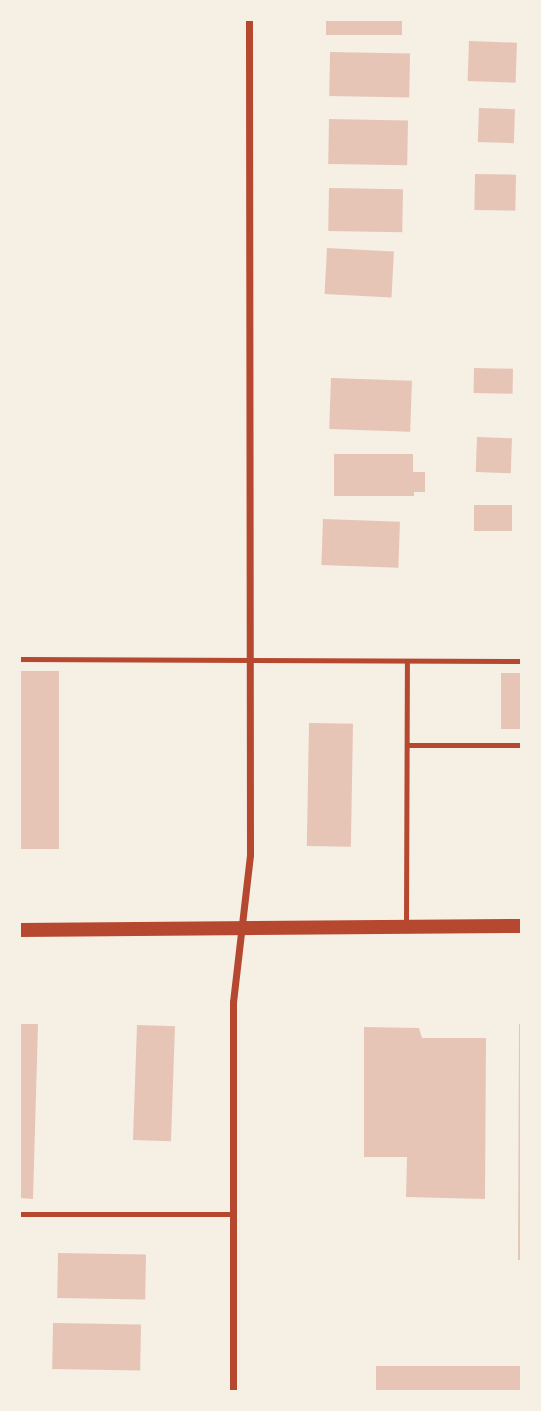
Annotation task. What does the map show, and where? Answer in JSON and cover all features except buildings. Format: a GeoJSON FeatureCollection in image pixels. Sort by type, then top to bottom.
{"type":"FeatureCollection","features":[{"type":"Feature","properties":{"kind":"main road"},"geometry":{"type":"LineString","coordinates":[[19,930],[522,926]]}},
{"type":"Feature","properties":{"kind":"street"},"geometry":{"type":"LineString","coordinates":[[233,1392],[233,1002],[250,855],[249,19]]}},
{"type":"Feature","properties":{"kind":"lane"},"geometry":{"type":"LineString","coordinates":[[19,659],[522,661]]}},
{"type":"Feature","properties":{"kind":"lane"},"geometry":{"type":"LineString","coordinates":[[406,927],[407,661]]}},
{"type":"Feature","properties":{"kind":"lane"},"geometry":{"type":"LineString","coordinates":[[407,745],[522,745]]}},
{"type":"Feature","properties":{"kind":"lane"},"geometry":{"type":"LineString","coordinates":[[19,1214],[232,1214]]}}]}
